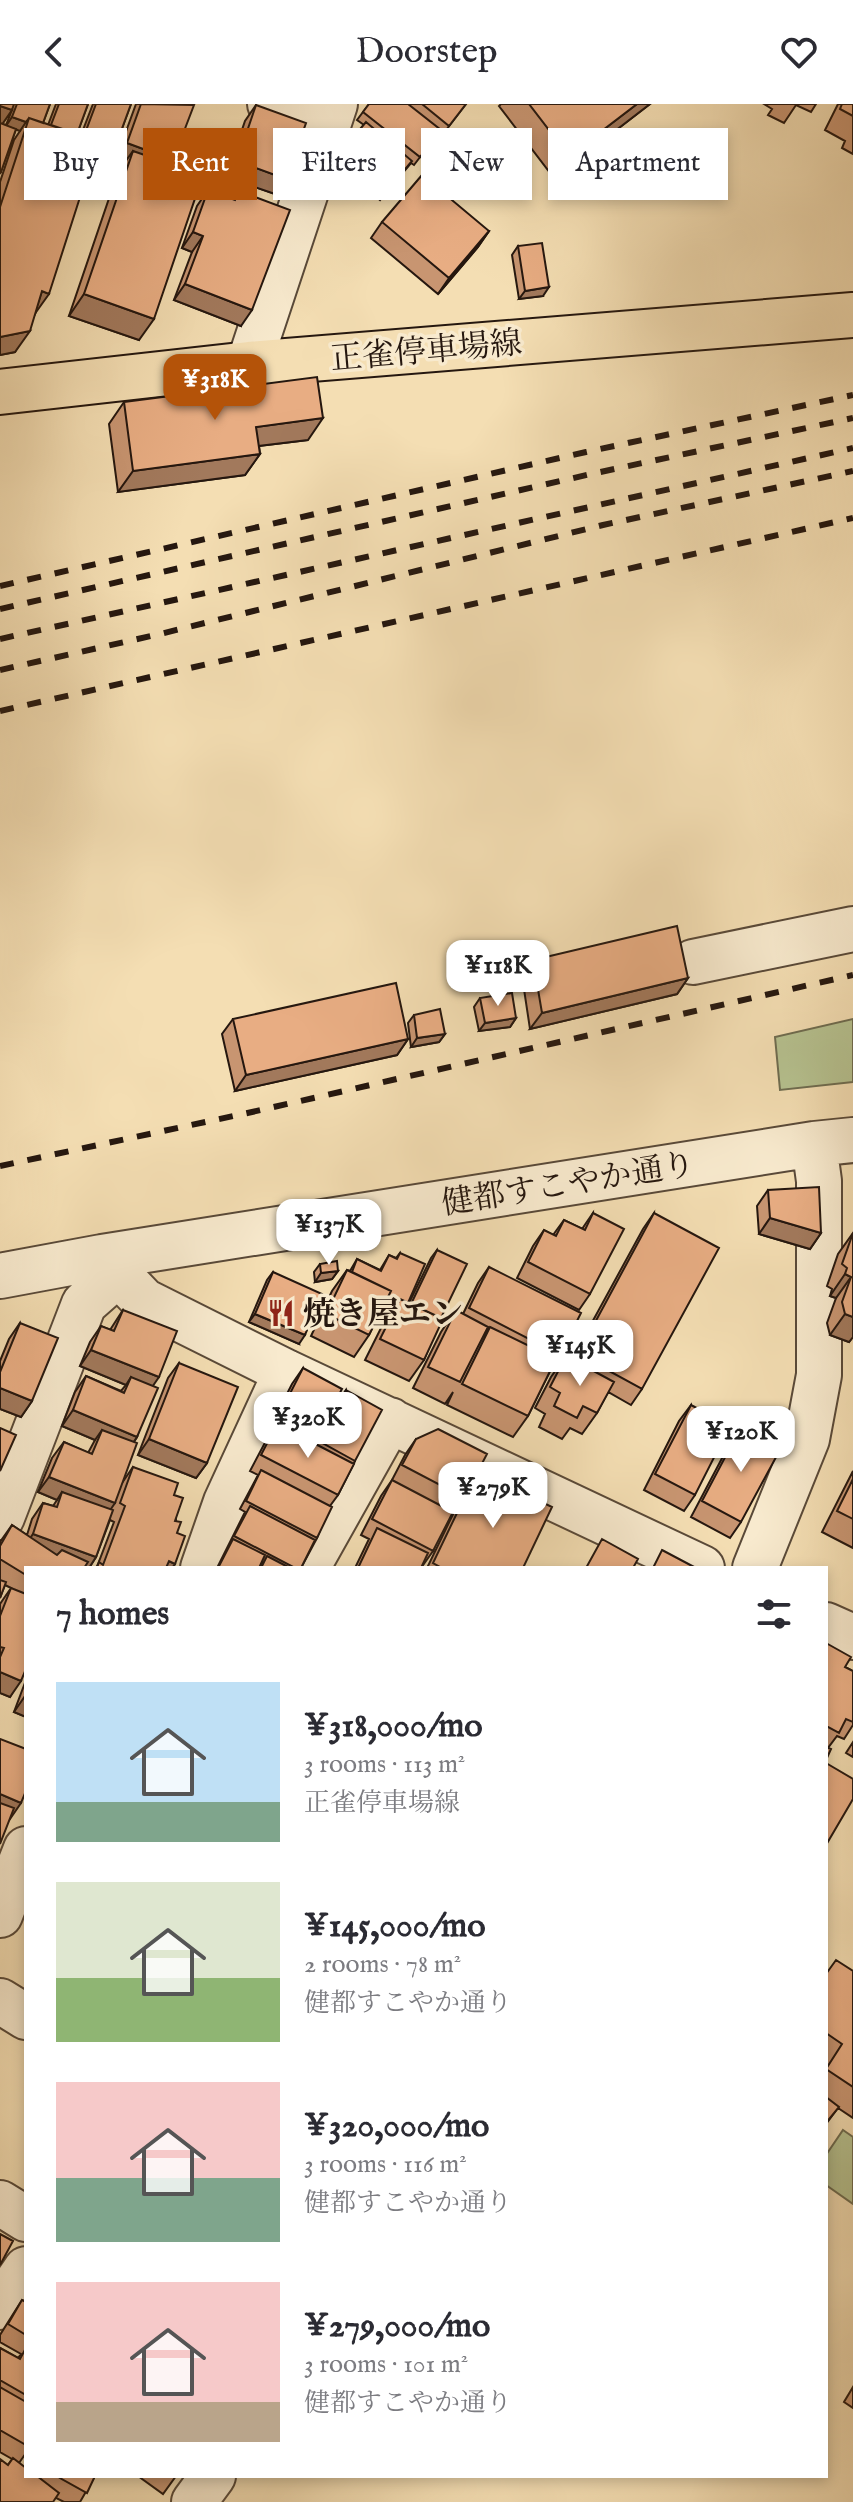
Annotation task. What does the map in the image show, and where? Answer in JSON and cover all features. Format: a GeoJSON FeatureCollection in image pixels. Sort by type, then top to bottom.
{"type":"FeatureCollection","features":[{"type":"Feature","properties":{"kind":"main road","name":"正雀停車場線"},"geometry":{"type":"LineString","coordinates":[[0,392],[249,364],[853,315]]}},
{"type":"Feature","properties":{"kind":"street"},"geometry":{"type":"LineString","coordinates":[[249,364],[332,115],[270,104]]}},
{"type":"Feature","properties":{"kind":"street"},"geometry":{"type":"LineString","coordinates":[[693,962],[853,929]]}},
{"type":"Feature","properties":{"kind":"street"},"geometry":{"type":"LineString","coordinates":[[756,1566],[807,1439],[819,1375],[836,1232],[819,1181],[833,1142]]}},
{"type":"Feature","properties":{"kind":"street","name":"健都すこやか通り"},"geometry":{"type":"LineString","coordinates":[[0,1276],[110,1266],[833,1142]]}},
{"type":"Feature","properties":{"kind":"street"},"geometry":{"type":"LineString","coordinates":[[2,1517],[84,1304],[110,1266],[144,1301],[286,1372],[698,1566]]}},
{"type":"Feature","properties":{"kind":"street"},"geometry":{"type":"LineString","coordinates":[[204,1566],[226,1502],[286,1372]]}},
{"type":"Feature","properties":{"kind":"street"},"geometry":{"type":"LineString","coordinates":[[308,1566],[390,1420]]}},
{"type":"Feature","properties":{"kind":"street"},"geometry":{"type":"LineString","coordinates":[[828,1626],[853,1637]]}},
{"type":"Feature","properties":{"kind":"street"},"geometry":{"type":"LineString","coordinates":[[0,2001],[24,2016]]}},
{"type":"Feature","properties":{"kind":"street"},"geometry":{"type":"LineString","coordinates":[[0,2203],[24,2218]]}},
{"type":"Feature","properties":{"kind":"street"},"geometry":{"type":"LineString","coordinates":[[0,2307],[24,2272]]}},
{"type":"Feature","properties":{"kind":"street"},"geometry":{"type":"LineString","coordinates":[[194,2502],[212,2478]]}},
{"type":"Feature","properties":{"kind":"green space"},"geometry":{"type":"Polygon","coordinates":[[[853,1019],[853,1082],[780,1090],[775,1037],[853,1019]]]}},
{"type":"Feature","properties":{"kind":"green space"},"geometry":{"type":"Polygon","coordinates":[[[843,2130],[853,2137],[853,2204],[828,2186],[828,2152],[843,2130]]]}},
{"type":"Feature","properties":{"kind":"building"},"geometry":{"type":"Polygon","coordinates":[[[0,104],[14,104],[12,110],[0,104]]]}},
{"type":"Feature","properties":{"kind":"building"},"geometry":{"type":"Polygon","coordinates":[[[17,104],[50,104],[43,123],[12,117],[17,104]]]}},
{"type":"Feature","properties":{"kind":"building"},"geometry":{"type":"Polygon","coordinates":[[[59,104],[88,104],[79,128],[51,125],[59,104]]]}},
{"type":"Feature","properties":{"kind":"building"},"geometry":{"type":"Polygon","coordinates":[[[96,104],[131,104],[122,128],[87,128],[96,104]]]}},
{"type":"Feature","properties":{"kind":"building"},"geometry":{"type":"Polygon","coordinates":[[[141,104],[194,105],[185,128],[143,128],[143,149],[127,143],[141,104]]]}},
{"type":"Feature","properties":{"kind":"building"},"geometry":{"type":"Polygon","coordinates":[[[369,104],[408,104],[438,128],[421,128],[420,157],[405,145],[405,128],[383,128],[363,112],[369,104]]]}},
{"type":"Feature","properties":{"kind":"building"},"geometry":{"type":"Polygon","coordinates":[[[422,104],[466,104],[449,126],[422,104]]]}},
{"type":"Feature","properties":{"kind":"building"},"geometry":{"type":"Polygon","coordinates":[[[529,104],[637,104],[606,128],[548,129],[529,104]]]}},
{"type":"Feature","properties":{"kind":"building"},"geometry":{"type":"Polygon","coordinates":[[[842,104],[853,104],[853,116],[840,109],[842,104]]]}},
{"type":"Feature","properties":{"kind":"building"},"geometry":{"type":"Polygon","coordinates":[[[256,105],[306,123],[304,128],[273,128],[273,174],[257,168],[257,128],[248,128],[256,105]]]}},
{"type":"Feature","properties":{"kind":"building"},"geometry":{"type":"Polygon","coordinates":[[[29,118],[59,128],[26,128],[29,118]]]}},
{"type":"Feature","properties":{"kind":"building"},"geometry":{"type":"Polygon","coordinates":[[[0,123],[16,129],[1,172],[0,172],[0,123]]]}},
{"type":"Feature","properties":{"kind":"building"},"geometry":{"type":"Polygon","coordinates":[[[24,133],[24,200],[79,200],[49,294],[42,291],[30,331],[0,337],[0,207],[24,133]]]}},
{"type":"Feature","properties":{"kind":"building"},"geometry":{"type":"Polygon","coordinates":[[[133,151],[143,154],[143,200],[194,200],[154,319],[84,294],[116,200],[127,200],[127,169],[133,151]]]}},
{"type":"Feature","properties":{"kind":"building"},"geometry":{"type":"Polygon","coordinates":[[[405,155],[412,161],[405,169],[405,155]]]}},
{"type":"Feature","properties":{"kind":"building"},"geometry":{"type":"Polygon","coordinates":[[[421,176],[421,200],[452,200],[489,231],[449,278],[382,222],[401,200],[405,200],[405,195],[421,176]]]}},
{"type":"Feature","properties":{"kind":"building"},"geometry":{"type":"Polygon","coordinates":[[[257,198],[290,210],[252,310],[185,284],[203,236],[193,232],[204,200],[257,198]]]}},
{"type":"Feature","properties":{"kind":"building"},"geometry":{"type":"Polygon","coordinates":[[[542,243],[549,287],[525,291],[518,246],[542,243]]]}},
{"type":"Feature","properties":{"kind":"building"},"geometry":{"type":"Polygon","coordinates":[[[317,377],[323,418],[256,427],[260,454],[133,471],[124,402],[317,377]]]}},
{"type":"Feature","properties":{"kind":"building"},"geometry":{"type":"Polygon","coordinates":[[[677,926],[688,978],[542,1013],[533,960],[677,926]]]}},
{"type":"Feature","properties":{"kind":"building"},"geometry":{"type":"Polygon","coordinates":[[[396,983],[408,1039],[246,1075],[233,1019],[396,983]]]}},
{"type":"Feature","properties":{"kind":"building"},"geometry":{"type":"Polygon","coordinates":[[[512,993],[516,1018],[485,1023],[480,998],[512,993]]]}},
{"type":"Feature","properties":{"kind":"building"},"geometry":{"type":"Polygon","coordinates":[[[440,1009],[445,1034],[417,1038],[414,1015],[440,1009]]]}},
{"type":"Feature","properties":{"kind":"building"},"geometry":{"type":"Polygon","coordinates":[[[819,1187],[821,1233],[770,1218],[768,1190],[819,1187]]]}},
{"type":"Feature","properties":{"kind":"building"},"geometry":{"type":"Polygon","coordinates":[[[593,1213],[624,1229],[590,1294],[528,1262],[544,1230],[556,1236],[564,1220],[585,1230],[593,1213]]]}},
{"type":"Feature","properties":{"kind":"building"},"geometry":{"type":"Polygon","coordinates":[[[654,1213],[719,1248],[642,1389],[578,1354],[654,1213]]]}},
{"type":"Feature","properties":{"kind":"building"},"geometry":{"type":"Polygon","coordinates":[[[853,1233],[853,1317],[845,1314],[842,1302],[851,1277],[845,1274],[847,1268],[842,1264],[853,1233]]]}},
{"type":"Feature","properties":{"kind":"building"},"geometry":{"type":"Polygon","coordinates":[[[437,1250],[467,1264],[441,1318],[411,1304],[437,1250]]]}},
{"type":"Feature","properties":{"kind":"building"},"geometry":{"type":"Polygon","coordinates":[[[400,1253],[425,1264],[408,1303],[400,1299],[397,1303],[387,1299],[391,1291],[352,1272],[357,1259],[381,1271],[389,1255],[397,1259],[400,1253]]]}},
{"type":"Feature","properties":{"kind":"building"},"geometry":{"type":"Polygon","coordinates":[[[337,1261],[338,1271],[321,1273],[320,1264],[337,1261]]]}},
{"type":"Feature","properties":{"kind":"building"},"geometry":{"type":"Polygon","coordinates":[[[489,1267],[581,1313],[560,1355],[469,1308],[489,1267]]]}},
{"type":"Feature","properties":{"kind":"building"},"geometry":{"type":"Polygon","coordinates":[[[347,1270],[391,1291],[369,1335],[326,1314],[347,1270]]]}},
{"type":"Feature","properties":{"kind":"building"},"geometry":{"type":"Polygon","coordinates":[[[273,1272],[322,1294],[305,1335],[255,1314],[273,1272]]]}},
{"type":"Feature","properties":{"kind":"building"},"geometry":{"type":"Polygon","coordinates":[[[400,1299],[443,1319],[424,1360],[380,1339],[400,1299]]]}},
{"type":"Feature","properties":{"kind":"building"},"geometry":{"type":"Polygon","coordinates":[[[123,1310],[177,1331],[159,1377],[91,1350],[101,1326],[114,1331],[123,1310]]]}},
{"type":"Feature","properties":{"kind":"building"},"geometry":{"type":"Polygon","coordinates":[[[456,1310],[488,1327],[460,1382],[428,1367],[456,1310]]]}},
{"type":"Feature","properties":{"kind":"building"},"geometry":{"type":"Polygon","coordinates":[[[20,1323],[58,1338],[32,1401],[0,1388],[0,1372],[20,1323]]]}},
{"type":"Feature","properties":{"kind":"building"},"geometry":{"type":"Polygon","coordinates":[[[490,1327],[556,1359],[528,1416],[462,1384],[490,1327]]]}},
{"type":"Feature","properties":{"kind":"building"},"geometry":{"type":"Polygon","coordinates":[[[566,1356],[614,1382],[597,1413],[583,1406],[577,1418],[554,1406],[560,1393],[550,1387],[566,1356]]]}},
{"type":"Feature","properties":{"kind":"building"},"geometry":{"type":"Polygon","coordinates":[[[179,1363],[238,1387],[207,1463],[149,1439],[179,1363]]]}},
{"type":"Feature","properties":{"kind":"building"},"geometry":{"type":"Polygon","coordinates":[[[303,1368],[342,1389],[315,1440],[277,1419],[303,1368]]]}},
{"type":"Feature","properties":{"kind":"building"},"geometry":{"type":"Polygon","coordinates":[[[86,1376],[124,1393],[131,1377],[158,1388],[137,1437],[73,1410],[86,1376]]]}},
{"type":"Feature","properties":{"kind":"building"},"geometry":{"type":"Polygon","coordinates":[[[346,1390],[382,1410],[355,1461],[319,1441],[346,1390]]]}},
{"type":"Feature","properties":{"kind":"building"},"geometry":{"type":"Polygon","coordinates":[[[691,1405],[730,1426],[695,1495],[655,1474],[691,1405]]]}},
{"type":"Feature","properties":{"kind":"building"},"geometry":{"type":"Polygon","coordinates":[[[277,1424],[354,1464],[338,1495],[261,1455],[277,1424]]]}},
{"type":"Feature","properties":{"kind":"building"},"geometry":{"type":"Polygon","coordinates":[[[741,1427],[781,1448],[741,1522],[702,1501],[741,1427]]]}},
{"type":"Feature","properties":{"kind":"building"},"geometry":{"type":"Polygon","coordinates":[[[0,1428],[16,1435],[0,1471],[0,1428]]]}},
{"type":"Feature","properties":{"kind":"building"},"geometry":{"type":"Polygon","coordinates":[[[438,1429],[487,1454],[477,1473],[472,1470],[459,1495],[402,1465],[416,1439],[438,1429]]]}},
{"type":"Feature","properties":{"kind":"building"},"geometry":{"type":"Polygon","coordinates":[[[102,1430],[137,1443],[115,1503],[49,1477],[64,1442],[92,1454],[102,1430]]]}},
{"type":"Feature","properties":{"kind":"building"},"geometry":{"type":"Polygon","coordinates":[[[133,1467],[178,1483],[174,1495],[183,1498],[175,1521],[181,1522],[177,1533],[185,1536],[175,1564],[169,1561],[167,1566],[98,1566],[99,1562],[103,1565],[125,1506],[120,1503],[133,1467]]]}},
{"type":"Feature","properties":{"kind":"building"},"geometry":{"type":"Polygon","coordinates":[[[261,1470],[332,1507],[317,1538],[246,1501],[261,1470]]]}},
{"type":"Feature","properties":{"kind":"building"},"geometry":{"type":"Polygon","coordinates":[[[853,1479],[853,1519],[837,1511],[853,1479]]]}},
{"type":"Feature","properties":{"kind":"building"},"geometry":{"type":"Polygon","coordinates":[[[392,1480],[453,1512],[433,1551],[372,1519],[392,1480]]]}},
{"type":"Feature","properties":{"kind":"building"},"geometry":{"type":"Polygon","coordinates":[[[496,1480],[552,1507],[524,1566],[438,1566],[433,1563],[469,1488],[487,1497],[496,1480]]]}},
{"type":"Feature","properties":{"kind":"building"},"geometry":{"type":"Polygon","coordinates":[[[62,1492],[113,1510],[96,1557],[33,1534],[43,1503],[57,1507],[62,1492]]]}},
{"type":"Feature","properties":{"kind":"building"},"geometry":{"type":"Polygon","coordinates":[[[250,1506],[315,1540],[302,1566],[291,1566],[234,1536],[250,1506]]]}},
{"type":"Feature","properties":{"kind":"building"},"geometry":{"type":"Polygon","coordinates":[[[12,1525],[57,1555],[62,1550],[88,1562],[85,1566],[24,1566],[24,1574],[0,1559],[0,1546],[12,1525]]]}},
{"type":"Feature","properties":{"kind":"building"},"geometry":{"type":"Polygon","coordinates":[[[377,1528],[428,1553],[422,1566],[359,1566],[377,1528]]]}},
{"type":"Feature","properties":{"kind":"building"},"geometry":{"type":"Polygon","coordinates":[[[233,1539],[265,1555],[260,1566],[219,1566],[233,1539]]]}},
{"type":"Feature","properties":{"kind":"building"},"geometry":{"type":"Polygon","coordinates":[[[602,1539],[638,1559],[634,1566],[587,1566],[602,1539]]]}},
{"type":"Feature","properties":{"kind":"building"},"geometry":{"type":"Polygon","coordinates":[[[662,1550],[692,1566],[654,1566],[662,1550]]]}},
{"type":"Feature","properties":{"kind":"building"},"geometry":{"type":"Polygon","coordinates":[[[267,1556],[286,1566],[262,1566],[267,1556]]]}},
{"type":"Feature","properties":{"kind":"building"},"geometry":{"type":"Polygon","coordinates":[[[0,1580],[6,1582],[0,1598],[0,1580]]]}},
{"type":"Feature","properties":{"kind":"building"},"geometry":{"type":"Polygon","coordinates":[[[11,1588],[24,1593],[24,1674],[21,1681],[0,1672],[0,1657],[4,1648],[0,1647],[0,1616],[11,1588]]]}},
{"type":"Feature","properties":{"kind":"building"},"geometry":{"type":"Polygon","coordinates":[[[828,1644],[851,1657],[845,1667],[853,1671],[853,1722],[846,1719],[839,1733],[828,1727],[828,1644]]]}},
{"type":"Feature","properties":{"kind":"building"},"geometry":{"type":"Polygon","coordinates":[[[0,1739],[24,1748],[24,1796],[21,1803],[0,1794],[0,1739]]]}},
{"type":"Feature","properties":{"kind":"building"},"geometry":{"type":"Polygon","coordinates":[[[828,1764],[853,1779],[853,1799],[828,1842],[828,1764]]]}},
{"type":"Feature","properties":{"kind":"building"},"geometry":{"type":"Polygon","coordinates":[[[0,1803],[14,1808],[0,1844],[0,1803]]]}},
{"type":"Feature","properties":{"kind":"building"},"geometry":{"type":"Polygon","coordinates":[[[836,1960],[853,1971],[853,2087],[828,2070],[842,2044],[828,2034],[828,1971],[836,1960]]]}},
{"type":"Feature","properties":{"kind":"building"},"geometry":{"type":"Polygon","coordinates":[[[828,2099],[839,2107],[828,2121],[828,2099]]]}},
{"type":"Feature","properties":{"kind":"building"},"geometry":{"type":"Polygon","coordinates":[[[0,2234],[13,2241],[0,2265],[0,2234]]]}},
{"type":"Feature","properties":{"kind":"building"},"geometry":{"type":"Polygon","coordinates":[[[22,2300],[24,2301],[24,2334],[8,2324],[22,2300]]]}},
{"type":"Feature","properties":{"kind":"building"},"geometry":{"type":"Polygon","coordinates":[[[0,2348],[20,2359],[24,2352],[24,2394],[0,2380],[0,2348]]]}},
{"type":"Feature","properties":{"kind":"building"},"geometry":{"type":"Polygon","coordinates":[[[0,2387],[24,2401],[24,2444],[0,2430],[0,2387]]]}},
{"type":"Feature","properties":{"kind":"building"},"geometry":{"type":"Polygon","coordinates":[[[13,2458],[24,2466],[24,2478],[40,2478],[59,2493],[53,2502],[0,2502],[0,2459],[8,2465],[13,2458]]]}},
{"type":"Feature","properties":{"kind":"building"},"geometry":{"type":"Polygon","coordinates":[[[60,2478],[94,2478],[87,2493],[60,2478]]]}},
{"type":"Feature","properties":{"kind":"railway"},"geometry":{"type":"LineString","coordinates":[[0,586],[586,452],[853,395]]}},
{"type":"Feature","properties":{"kind":"railway"},"geometry":{"type":"LineString","coordinates":[[0,609],[591,474],[853,418]]}},
{"type":"Feature","properties":{"kind":"railway"},"geometry":{"type":"LineString","coordinates":[[0,639],[853,448]]}},
{"type":"Feature","properties":{"kind":"railway"},"geometry":{"type":"LineString","coordinates":[[0,670],[160,634],[603,525],[853,471]]}},
{"type":"Feature","properties":{"kind":"railway"},"geometry":{"type":"LineString","coordinates":[[0,711],[853,518]]}},
{"type":"Feature","properties":{"kind":"railway"},"geometry":{"type":"LineString","coordinates":[[0,1166],[853,975]]}},
{"type":"Feature","properties":{"kind":"place","name":"焼き屋エン"},"geometry":{"type":"Point","coordinates":[281,1313]}}]}
